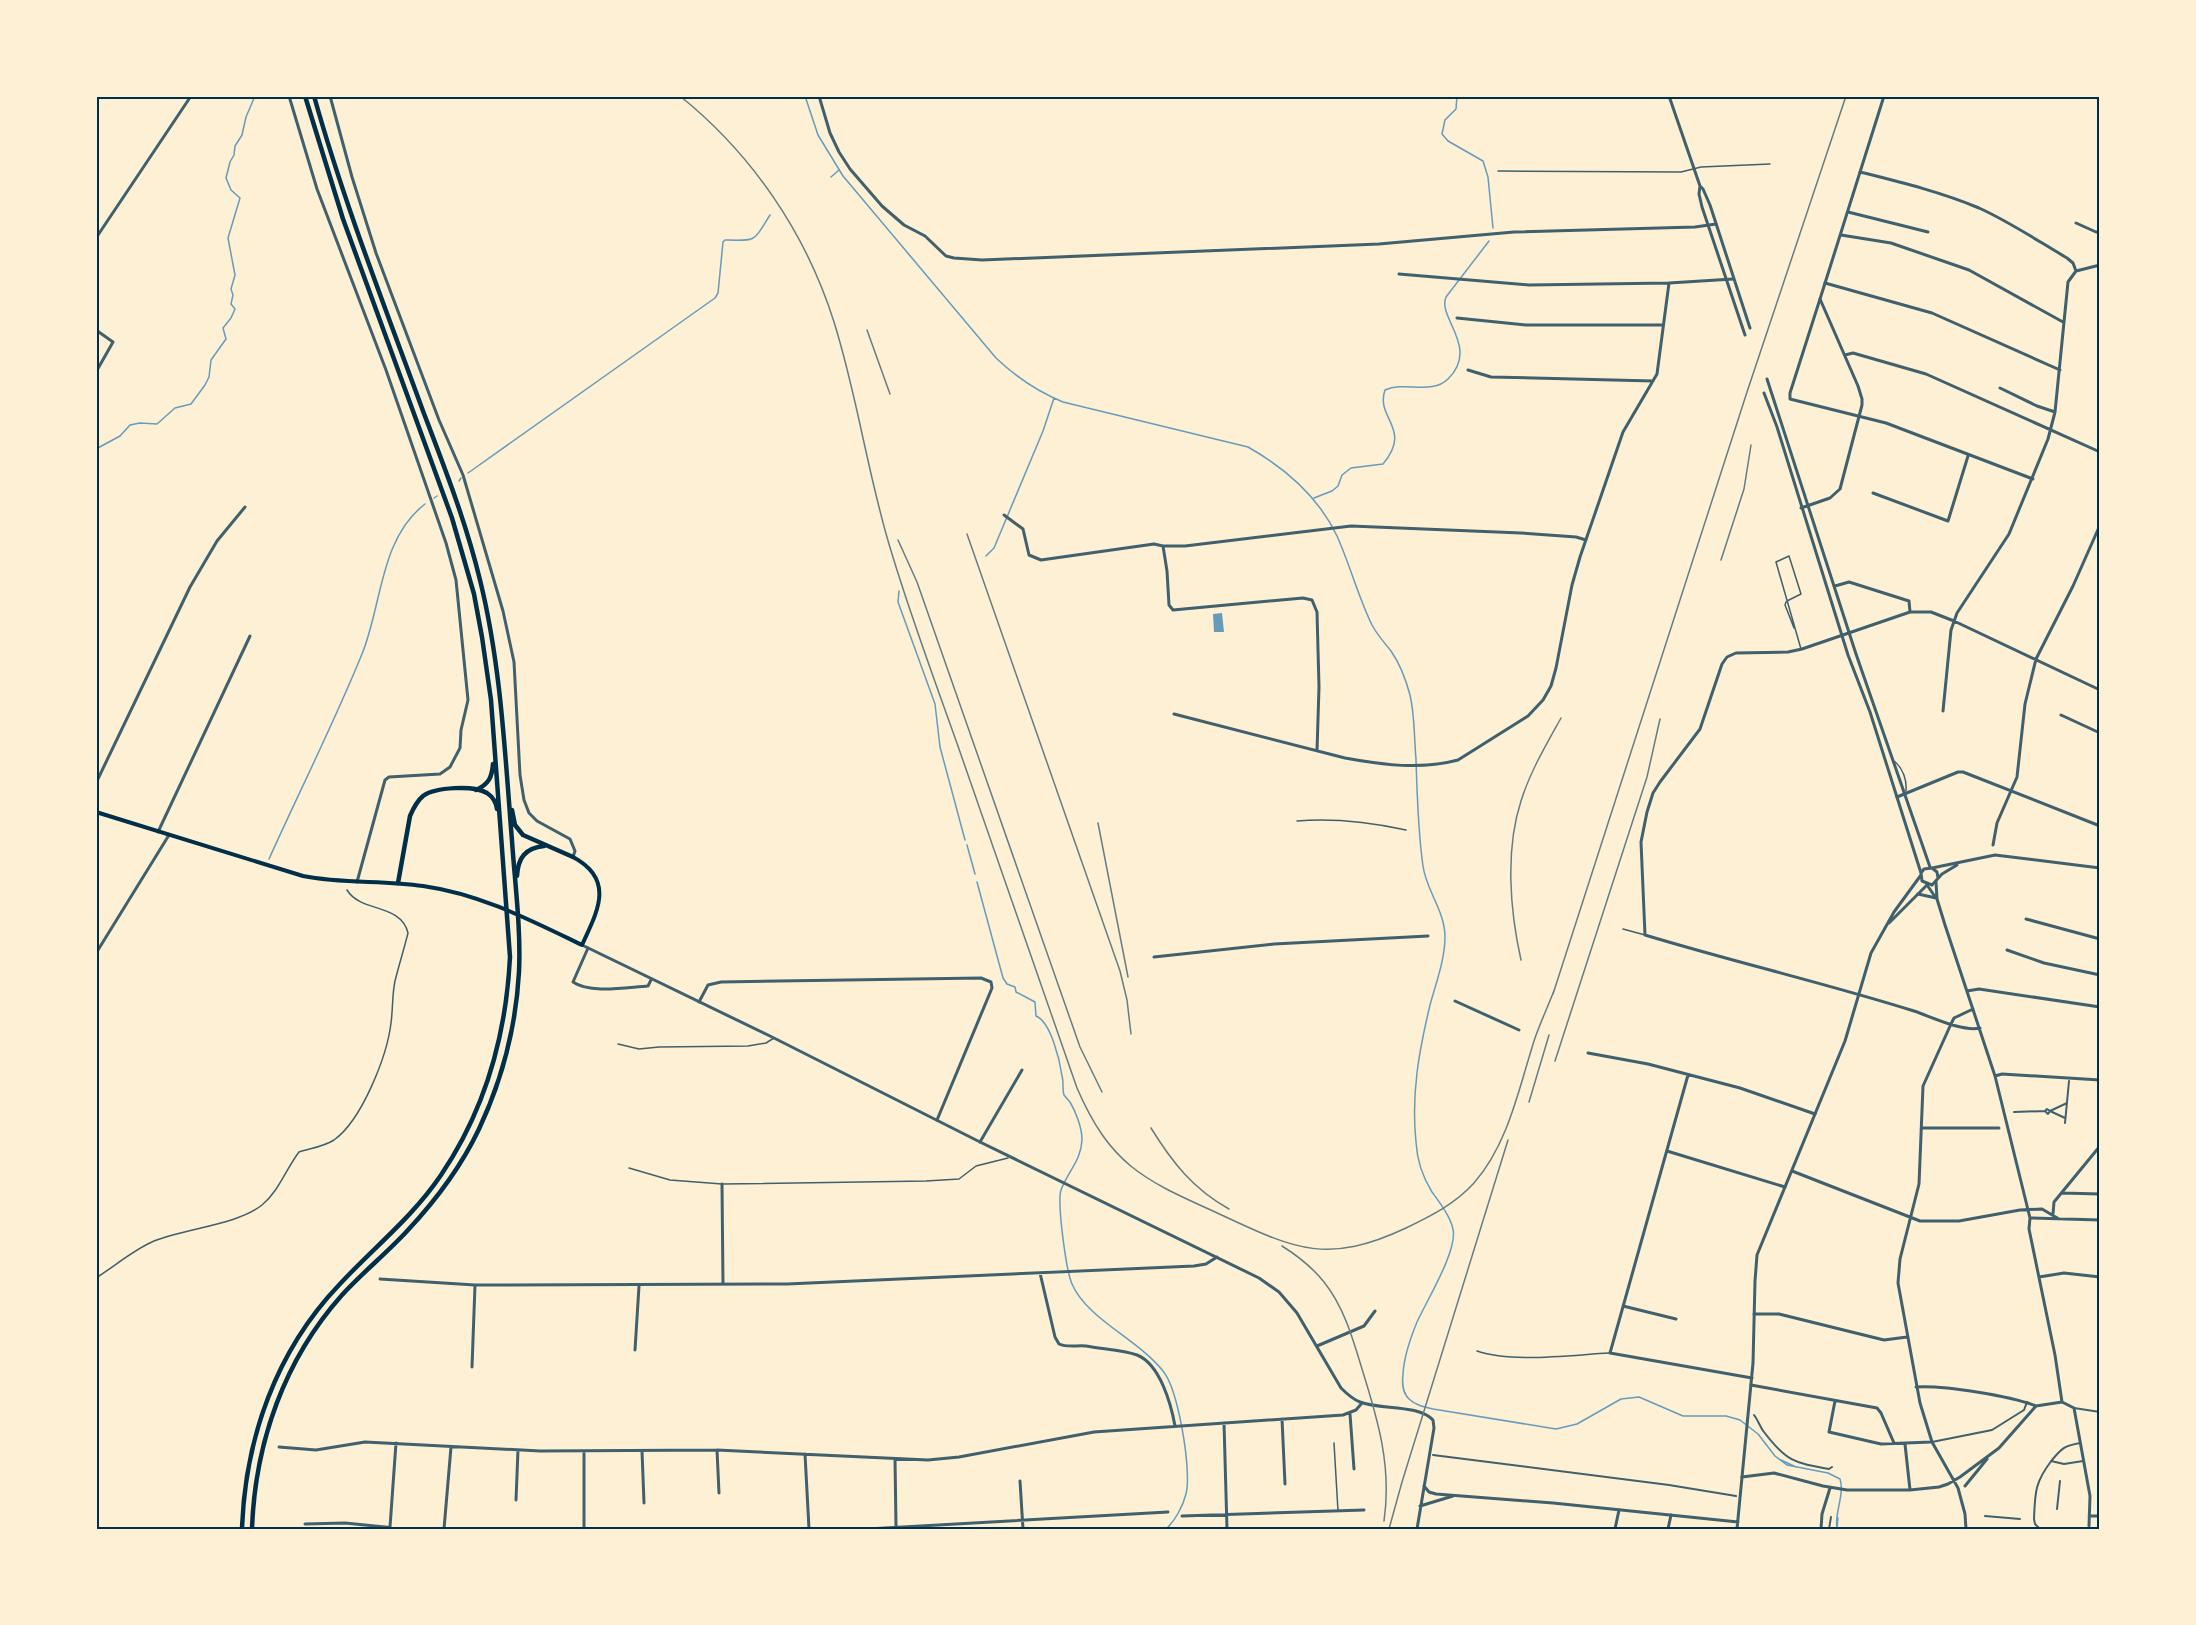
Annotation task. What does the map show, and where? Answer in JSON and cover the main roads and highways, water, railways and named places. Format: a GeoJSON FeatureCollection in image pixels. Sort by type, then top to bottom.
{"type":"FeatureCollection","features":[{"type":"Feature","properties":{"kind":"main road"},"geometry":{"type":"LineString","coordinates":[[242,1529],[243,1505],[253,1446],[268,1396],[284,1362],[299,1336],[338,1285],[404,1221],[423,1199],[460,1146],[493,1067],[503,1024],[509,980],[509,933],[495,749],[482,637],[465,558],[343,219],[305,96]]}},
{"type":"Feature","properties":{"kind":"main road"},"geometry":{"type":"LineString","coordinates":[[252,1529],[257,1470],[262,1445],[277,1400],[293,1365],[309,1338],[342,1296],[429,1207],[456,1171],[477,1133],[500,1077],[513,1024],[519,971],[519,937],[494,646],[473,552],[453,491],[351,215],[314,96]]}},
{"type":"Feature","properties":{"kind":"main road"},"geometry":{"type":"LineString","coordinates":[[476,790],[484,786],[492,777],[495,749]]}},
{"type":"Feature","properties":{"kind":"main road"},"geometry":{"type":"LineString","coordinates":[[398,883],[408,826],[415,806],[423,796],[435,790],[476,790],[487,793],[493,798],[501,823]]}},
{"type":"Feature","properties":{"kind":"main road"},"geometry":{"type":"LineString","coordinates":[[96,812],[303,876],[435,888],[488,902],[582,945],[598,908],[600,892],[594,874],[580,861],[530,839],[518,830],[508,796]]}},
{"type":"Feature","properties":{"kind":"main road"},"geometry":{"type":"LineString","coordinates":[[515,891],[517,868],[523,855],[532,848],[545,846]]}},
{"type":"Feature","properties":{"kind":"water"},"geometry":{"type":"Polygon","coordinates":[[[1222,613],[1224,632],[1214,632],[1213,614],[1222,613]]]}},
{"type":"Feature","properties":{"kind":"waterway"},"geometry":{"type":"LineString","coordinates":[[96,449],[120,436],[130,425],[157,424],[175,408],[191,404],[209,377],[211,360],[226,339],[223,328],[235,309],[231,304],[233,295],[231,289],[235,275],[228,238],[240,198],[231,190],[226,178],[235,146],[242,135],[246,117],[255,96]]}},
{"type":"Feature","properties":{"kind":"waterway"},"geometry":{"type":"LineString","coordinates":[[805,96],[818,135],[843,176],[996,358],[1011,371],[1027,383],[1063,402],[1248,447],[1275,464],[1299,484],[1320,508],[1337,536],[1372,625],[1400,667],[1413,711],[1423,866],[1442,918],[1445,937],[1442,962],[1419,1056],[1415,1107],[1417,1149],[1423,1174],[1450,1219],[1453,1229],[1451,1250],[1417,1322],[1408,1348],[1403,1381],[1407,1396],[1411,1401],[1433,1409],[1556,1429],[1577,1424],[1621,1399],[1639,1397],[1683,1416],[1726,1416],[1740,1420],[1758,1434],[1775,1456],[1787,1465],[1828,1473],[1840,1479],[1837,1529]]}},
{"type":"Feature","properties":{"kind":"waterway"},"geometry":{"type":"LineString","coordinates":[[1457,96],[1456,109],[1445,120],[1442,134],[1448,141],[1483,161],[1488,177],[1493,228]]}},
{"type":"Feature","properties":{"kind":"waterway"},"geometry":{"type":"LineString","coordinates":[[831,177],[839,170]]}},
{"type":"Feature","properties":{"kind":"waterway"},"geometry":{"type":"LineString","coordinates":[[468,473],[715,298],[718,293],[723,242],[753,238],[770,215]]}},
{"type":"Feature","properties":{"kind":"waterway"},"geometry":{"type":"LineString","coordinates":[[1314,498],[1332,491],[1338,486],[1342,475],[1351,468],[1383,464],[1391,452],[1395,441],[1392,424],[1383,400],[1385,390],[1442,384],[1457,367],[1460,356],[1459,345],[1447,314],[1446,297],[1489,241]]}},
{"type":"Feature","properties":{"kind":"waterway"},"geometry":{"type":"LineString","coordinates":[[986,556],[994,548],[1043,431],[1054,398]]}},
{"type":"Feature","properties":{"kind":"waterway"},"geometry":{"type":"LineString","coordinates":[[269,859],[362,654],[391,553],[410,518],[425,504]]}},
{"type":"Feature","properties":{"kind":"waterway"},"geometry":{"type":"LineString","coordinates":[[899,591],[898,602],[935,704],[940,747],[965,840]]}},
{"type":"Feature","properties":{"kind":"waterway"},"geometry":{"type":"LineString","coordinates":[[967,845],[975,874]]}},
{"type":"Feature","properties":{"kind":"waterway"},"geometry":{"type":"LineString","coordinates":[[977,882],[1003,978],[1007,984],[1015,987],[1016,992],[1035,1002],[1036,1016],[1046,1026],[1057,1052],[1064,1095],[1070,1102],[1080,1125],[1081,1147],[1060,1197],[1063,1237],[1072,1284],[1079,1297],[1089,1308],[1153,1360],[1169,1380],[1174,1394],[1185,1449],[1187,1483],[1181,1508],[1166,1529]]}},
{"type":"Feature","properties":{"kind":"waterway"},"geometry":{"type":"LineString","coordinates":[[1781,1460],[1796,1467]]}},
{"type":"Feature","properties":{"kind":"waterway"},"geometry":{"type":"LineString","coordinates":[[1837,1528],[1838,1518]]}},
{"type":"Feature","properties":{"kind":"railway"},"geometry":{"type":"LineString","coordinates":[[680,96],[730,143],[774,197],[808,257],[822,289],[850,380],[884,525],[916,628],[1077,1088],[1089,1114],[1116,1152],[1147,1178],[1166,1189],[1240,1224],[1286,1242],[1308,1248],[1329,1249],[1352,1247],[1377,1240],[1406,1228],[1451,1203],[1474,1183],[1486,1167],[1512,1114],[1535,1038],[1555,988]]}},
{"type":"Feature","properties":{"kind":"railway"},"geometry":{"type":"LineString","coordinates":[[1553,994],[1747,392],[1846,96]]}},
{"type":"Feature","properties":{"kind":"railway"},"geometry":{"type":"LineString","coordinates":[[867,330],[890,394]]}},
{"type":"Feature","properties":{"kind":"railway"},"geometry":{"type":"LineString","coordinates":[[1721,560],[1744,489],[1751,445]]}},
{"type":"Feature","properties":{"kind":"railway"},"geometry":{"type":"LineString","coordinates":[[967,534],[1120,971],[1127,1000],[1131,1034]]}},
{"type":"Feature","properties":{"kind":"railway"},"geometry":{"type":"LineString","coordinates":[[898,540],[917,582],[1080,1047],[1102,1092]]}},
{"type":"Feature","properties":{"kind":"railway"},"geometry":{"type":"LineString","coordinates":[[1521,960],[1514,921],[1511,880],[1516,820],[1529,780],[1561,718]]}},
{"type":"Feature","properties":{"kind":"railway"},"geometry":{"type":"LineString","coordinates":[[1555,1061],[1647,777],[1660,719]]}},
{"type":"Feature","properties":{"kind":"railway"},"geometry":{"type":"LineString","coordinates":[[1098,823],[1128,977]]}},
{"type":"Feature","properties":{"kind":"railway"},"geometry":{"type":"LineString","coordinates":[[1529,1102],[1549,1035]]}},
{"type":"Feature","properties":{"kind":"railway"},"geometry":{"type":"LineString","coordinates":[[1151,1128],[1184,1174],[1205,1193],[1229,1209]]}},
{"type":"Feature","properties":{"kind":"railway"},"geometry":{"type":"LineString","coordinates":[[1389,1529],[1508,1140]]}},
{"type":"Feature","properties":{"kind":"railway"},"geometry":{"type":"LineString","coordinates":[[1282,1246],[1315,1271],[1331,1292],[1347,1324],[1382,1444],[1386,1482],[1384,1521]]}}]}
